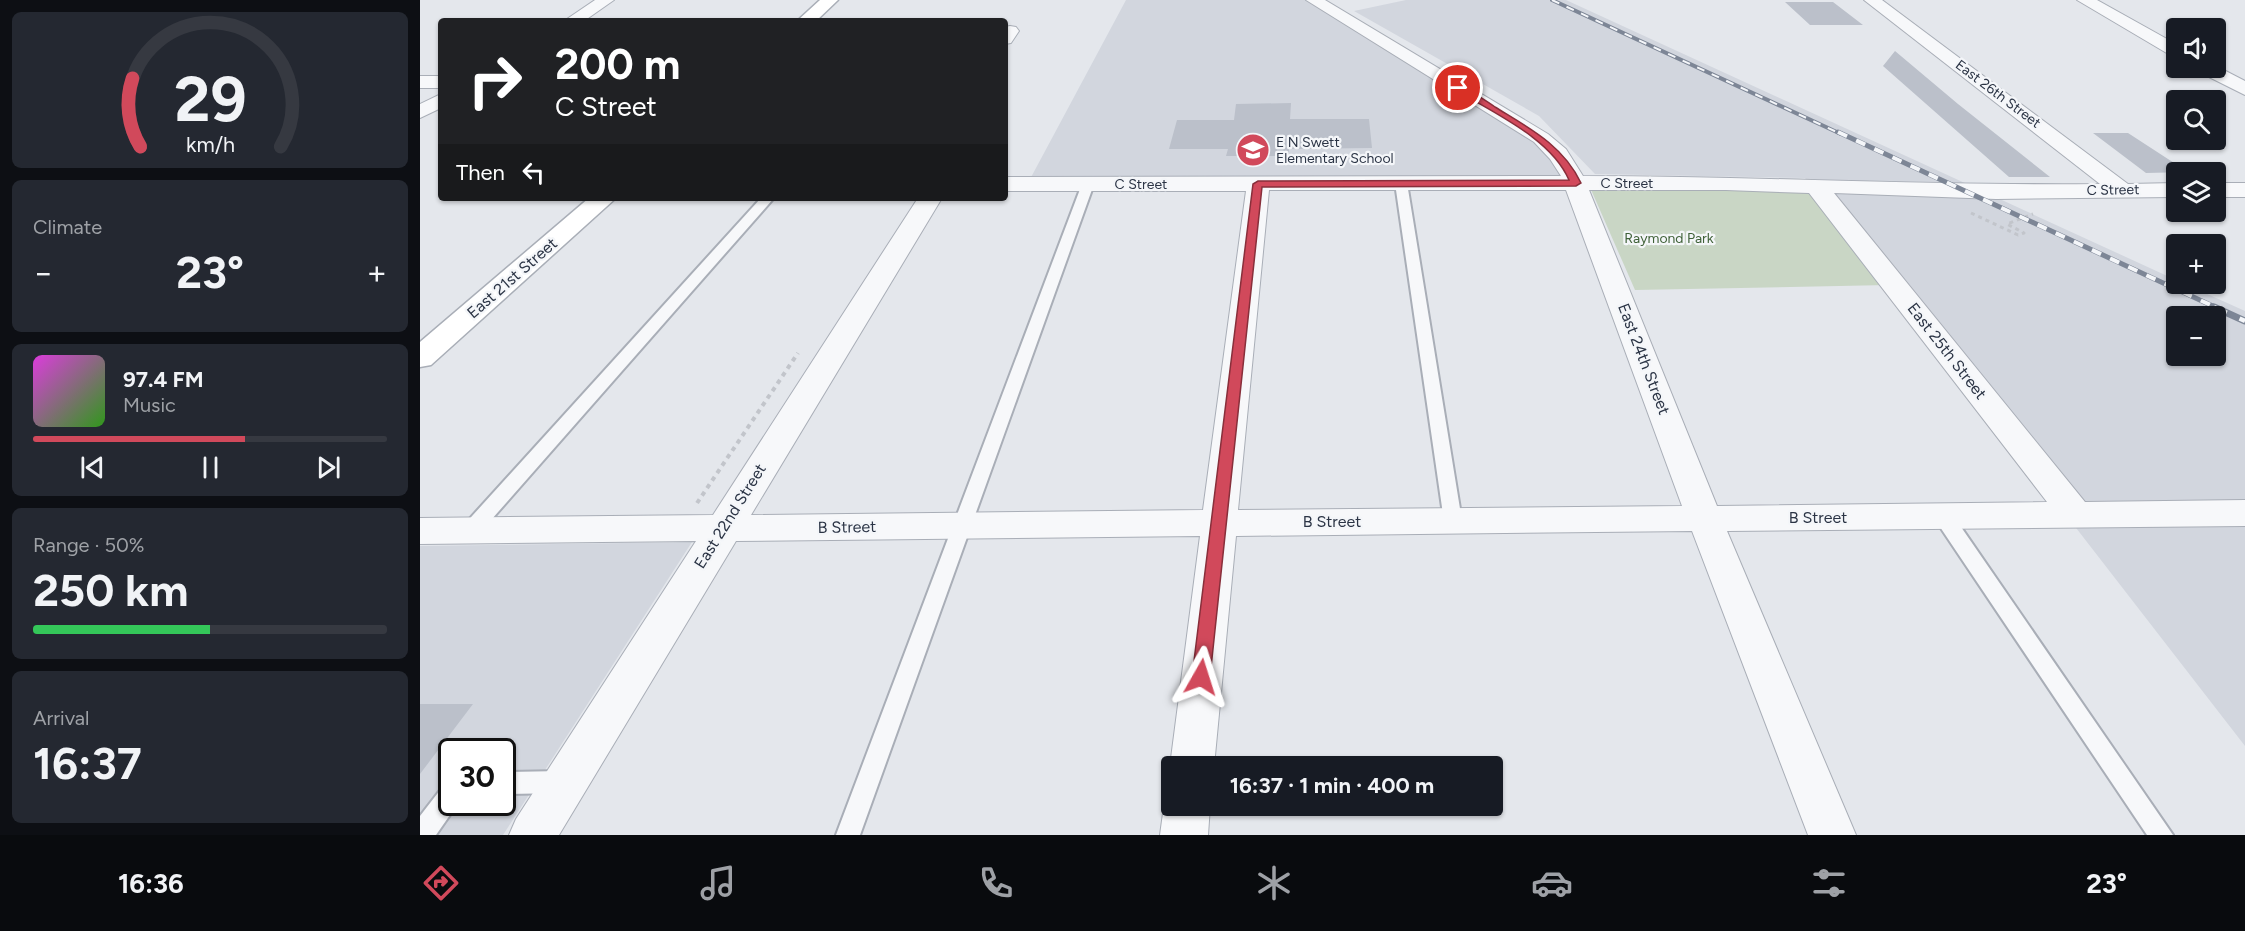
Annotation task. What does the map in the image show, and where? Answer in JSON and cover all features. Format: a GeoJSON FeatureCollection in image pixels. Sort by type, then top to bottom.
{"type":"FeatureCollection","features":[{"type":"Feature","properties":{"kind":"main road"},"geometry":{"type":"LineString","coordinates":[[809,18],[830,0]]}},
{"type":"Feature","properties":{"kind":"main road","name":"East 21st Street"},"geometry":{"type":"LineString","coordinates":[[420,358],[601,201]]}},
{"type":"Feature","properties":{"kind":"street"},"geometry":{"type":"LineString","coordinates":[[577,18],[606,0]]}},
{"type":"Feature","properties":{"kind":"street","name":"East 24th Street"},"geometry":{"type":"LineString","coordinates":[[1314,0],[1541,138],[1558,154],[1569,169],[1704,517],[1832,835]]}},
{"type":"Feature","properties":{"kind":"street","name":"East 26th Street"},"geometry":{"type":"LineString","coordinates":[[1872,0],[2122,190]]}},
{"type":"Feature","properties":{"kind":"street"},"geometry":{"type":"LineString","coordinates":[[2085,0],[2166,45]]}},
{"type":"Feature","properties":{"kind":"street"},"geometry":{"type":"LineString","coordinates":[[2225,78],[2245,89]]}},
{"type":"Feature","properties":{"kind":"street"},"geometry":{"type":"LineString","coordinates":[[420,82],[438,82]]}},
{"type":"Feature","properties":{"kind":"street"},"geometry":{"type":"LineString","coordinates":[[420,112],[438,102]]}},
{"type":"Feature","properties":{"kind":"street","name":"C Street"},"geometry":{"type":"LineString","coordinates":[[1008,184],[1726,183],[2007,192],[2166,190]]}},
{"type":"Feature","properties":{"kind":"street"},"geometry":{"type":"LineString","coordinates":[[1193,756],[1258,184]]}},
{"type":"Feature","properties":{"kind":"street","name":"East 25th Street"},"geometry":{"type":"LineString","coordinates":[[1816,186],[2078,516]]}},
{"type":"Feature","properties":{"kind":"street"},"geometry":{"type":"LineString","coordinates":[[2226,190],[2245,190]]}},
{"type":"Feature","properties":{"kind":"street","name":"East 22nd Street"},"geometry":{"type":"LineString","coordinates":[[533,835],[722,528],[928,201]]}},
{"type":"Feature","properties":{"kind":"street","name":"B Street"},"geometry":{"type":"LineString","coordinates":[[420,531],[2245,513]]}},
{"type":"Feature","properties":{"kind":"street"},"geometry":{"type":"LineString","coordinates":[[1184,835],[1186,816]]}},
{"type":"Feature","properties":{"kind":"lane"},"geometry":{"type":"LineString","coordinates":[[1401,183],[1453,520]]}},
{"type":"Feature","properties":{"kind":"lane"},"geometry":{"type":"LineString","coordinates":[[848,835],[1088,184]]}},
{"type":"Feature","properties":{"kind":"lane"},"geometry":{"type":"LineString","coordinates":[[470,531],[765,201]]}},
{"type":"Feature","properties":{"kind":"lane"},"geometry":{"type":"LineString","coordinates":[[1943,516],[2161,835]]}},
{"type":"Feature","properties":{"kind":"lane"},"geometry":{"type":"LineString","coordinates":[[516,783],[566,782]]}},
{"type":"Feature","properties":{"kind":"lane"},"geometry":{"type":"LineString","coordinates":[[421,835],[438,812]]}},
{"type":"Feature","properties":{"kind":"path"},"geometry":{"type":"LineString","coordinates":[[679,529],[804,344]]}},
{"type":"Feature","properties":{"kind":"shaded area"},"geometry":{"type":"Polygon","coordinates":[[[1126,0],[1309,0],[1534,142],[1551,156],[1566,178],[1029,181],[1126,0]]]}},
{"type":"Feature","properties":{"kind":"shaded area"},"geometry":{"type":"Polygon","coordinates":[[[1406,0],[1566,0],[2166,275],[2166,294],[2207,294],[2245,311],[2245,746],[1805,178],[1595,174],[1539,116],[1354,11],[1406,0]]]}},
{"type":"Feature","properties":{"kind":"shaded area"},"geometry":{"type":"Polygon","coordinates":[[[692,542],[516,815],[516,738],[438,738],[438,816],[515,816],[503,835],[420,835],[420,546],[692,542]]]}},
{"type":"Feature","properties":{"kind":"green space","name":"Raymond Park"},"geometry":{"type":"Polygon","coordinates":[[[1589,185],[1813,189],[1888,285],[1635,290],[1589,185]]]}},
{"type":"Feature","properties":{"kind":"building"},"geometry":{"type":"Polygon","coordinates":[[[1785,2],[1833,2],[1863,25],[1810,25],[1785,2]]]}},
{"type":"Feature","properties":{"kind":"building"},"geometry":{"type":"Polygon","coordinates":[[[1895,51],[2050,177],[2009,177],[1883,66],[1895,51]]]}},
{"type":"Feature","properties":{"kind":"building"},"geometry":{"type":"Polygon","coordinates":[[[1291,103],[1290,119],[1369,119],[1372,148],[1289,149],[1289,156],[1226,156],[1228,149],[1169,149],[1177,120],[1234,120],[1236,104],[1291,103]]]}},
{"type":"Feature","properties":{"kind":"building"},"geometry":{"type":"Polygon","coordinates":[[[2093,133],[2128,133],[2173,162],[2166,162],[2166,173],[2146,173],[2093,133]]]}},
{"type":"Feature","properties":{"kind":"building"},"geometry":{"type":"Polygon","coordinates":[[[420,704],[473,704],[447,738],[438,738],[438,750],[420,774],[420,704]]]}},
{"type":"Feature","properties":{"kind":"railway"},"geometry":{"type":"LineString","coordinates":[[1552,0],[1841,134]]}},
{"type":"Feature","properties":{"kind":"railway"},"geometry":{"type":"LineString","coordinates":[[1838,132],[2213,306]]}},
{"type":"Feature","properties":{"kind":"railway"},"geometry":{"type":"LineString","coordinates":[[2226,312],[2245,321]]}},
{"type":"Feature","properties":{"kind":"place","name":"E N Swett Elementary School"},"geometry":{"type":"Point","coordinates":[1253,150]}},
{"type":"Feature","properties":{"kind":"route"},"geometry":{"type":"LineString","coordinates":[[1201,677],[1258,184],[1576,183],[1558,154],[1541,138],[1458,88]]}}]}
